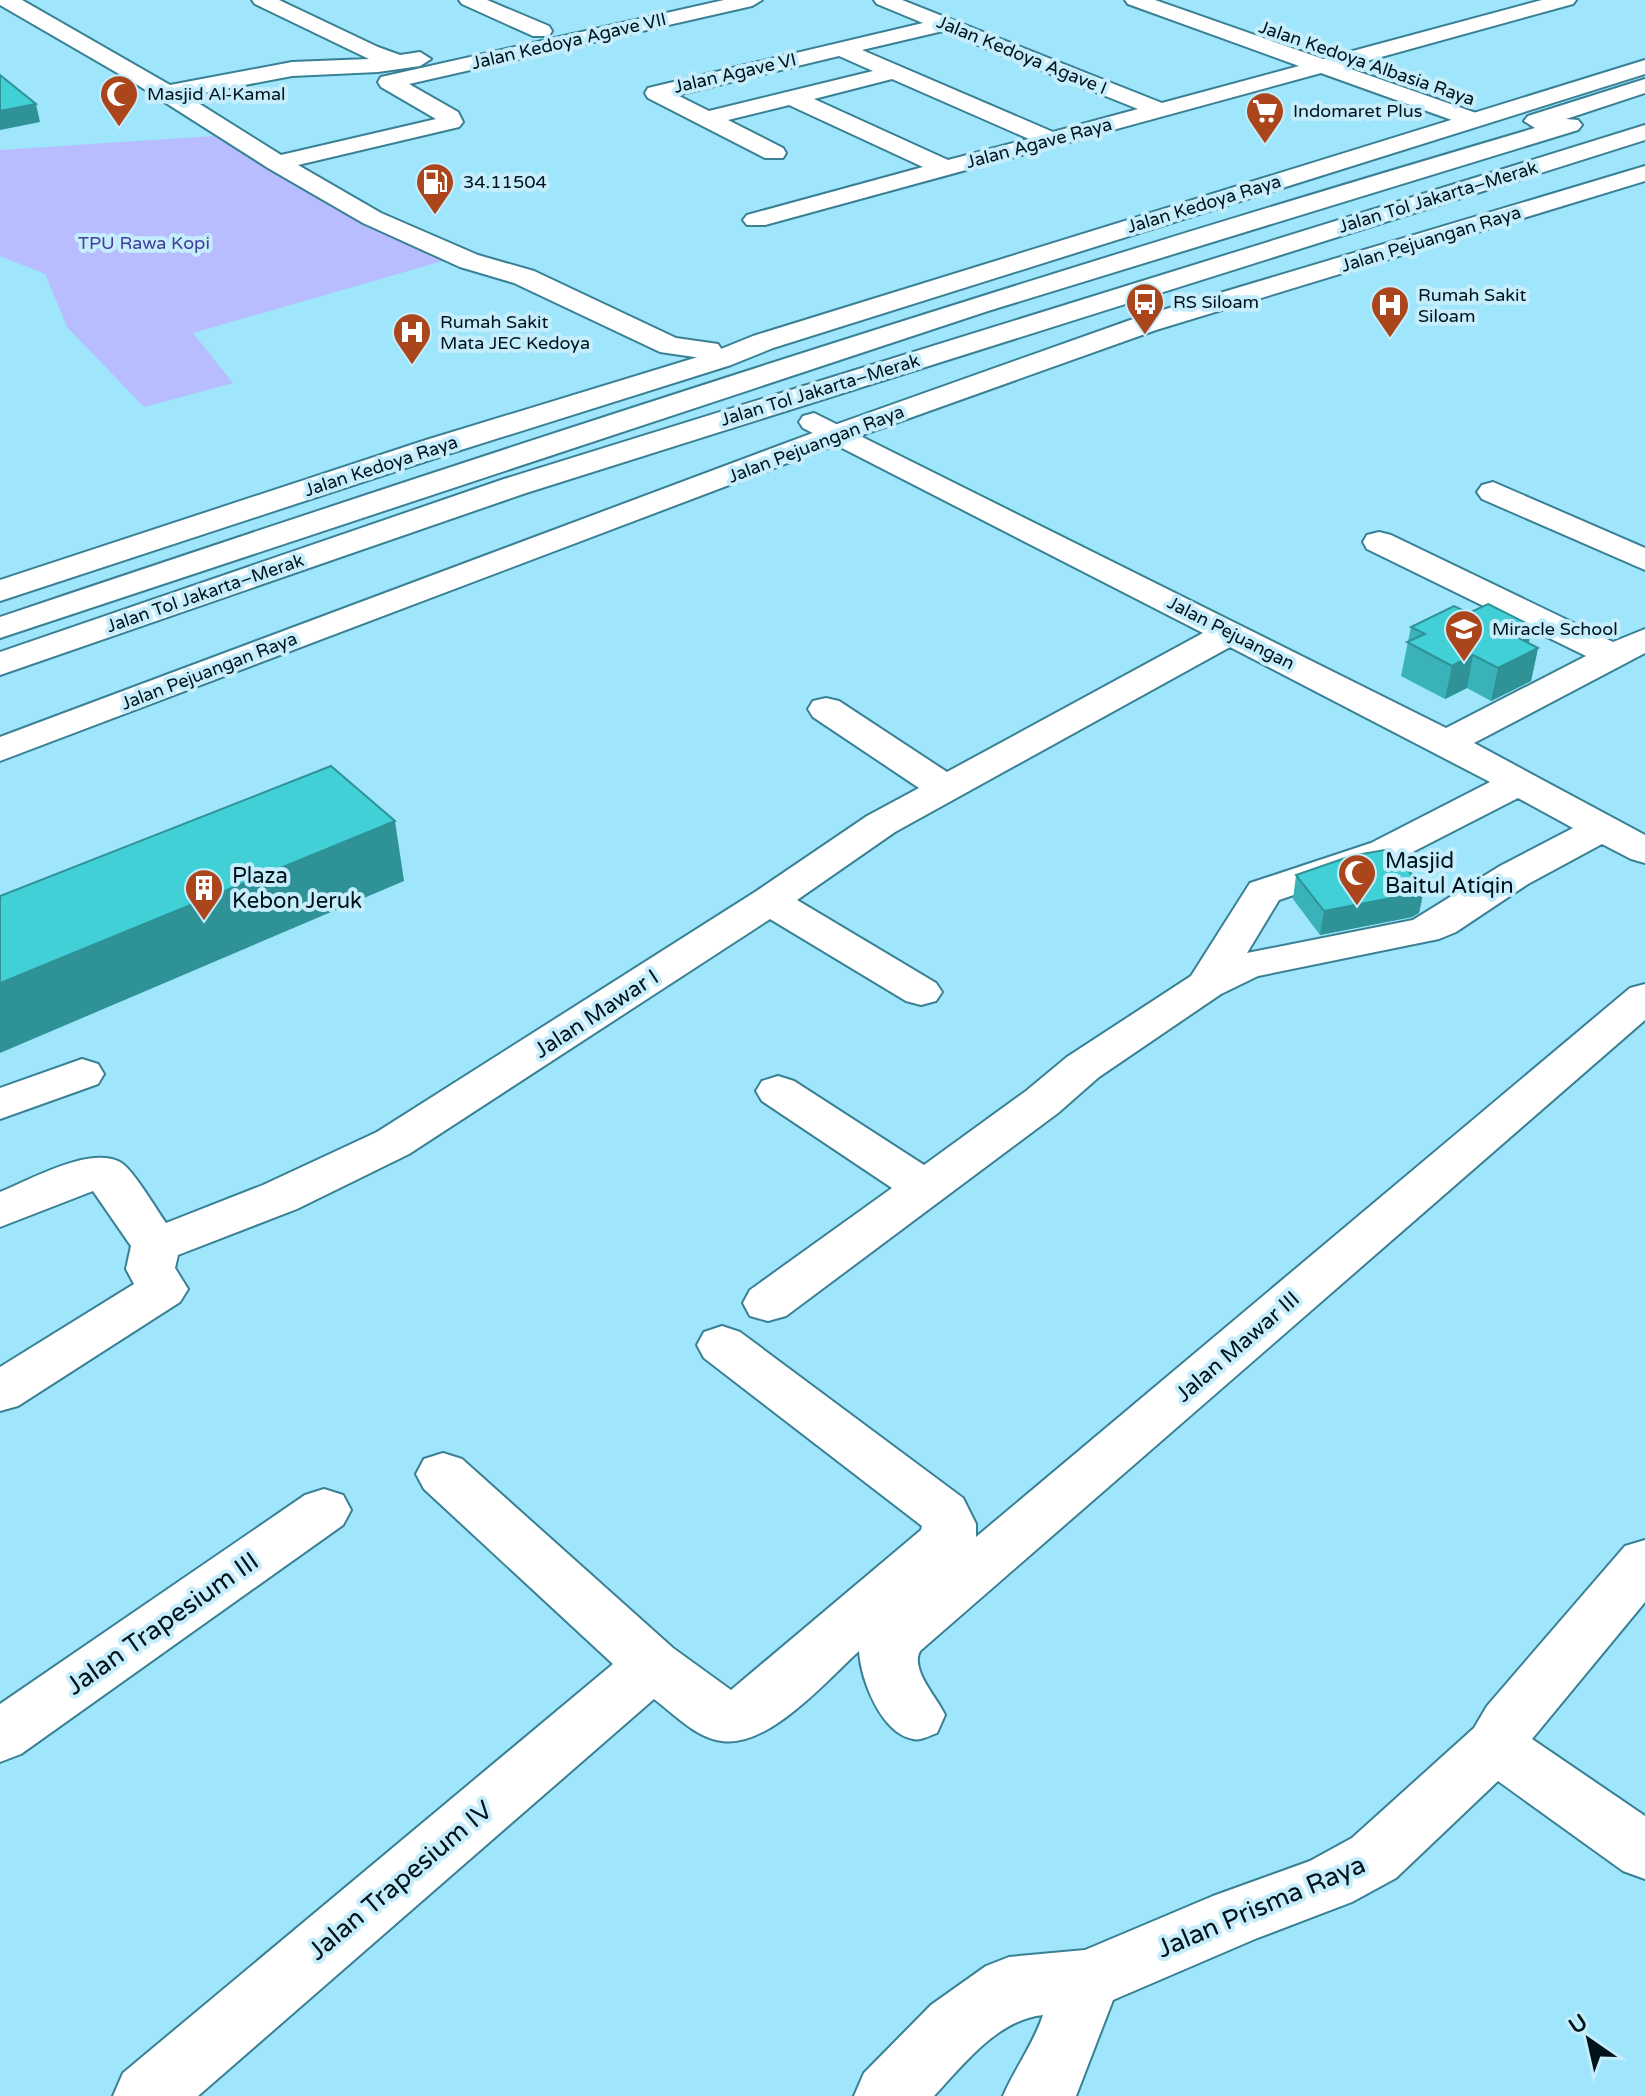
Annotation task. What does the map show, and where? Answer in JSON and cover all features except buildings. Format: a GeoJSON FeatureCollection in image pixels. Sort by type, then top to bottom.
{"type":"FeatureCollection","features":[{"type":"Feature","properties":{"kind":"main road","name":"Jalan Kedoya Raya"},"geometry":{"type":"LineString","coordinates":[[7,0],[372,218],[469,261],[524,277],[670,346],[708,350]]}},
{"type":"Feature","properties":{"kind":"main road"},"geometry":{"type":"LineString","coordinates":[[262,0],[384,58],[421,65]]}},
{"type":"Feature","properties":{"kind":"main road"},"geometry":{"type":"LineString","coordinates":[[469,0],[541,31]]}},
{"type":"Feature","properties":{"kind":"main road"},"geometry":{"type":"LineString","coordinates":[[277,163],[451,122],[450,117],[388,83],[421,65],[541,31],[688,0]]}},
{"type":"Feature","properties":{"kind":"main road","name":"Jalan Kedoya Agave VII"},"geometry":{"type":"LineString","coordinates":[[421,65],[752,0]]}},
{"type":"Feature","properties":{"kind":"main road","name":"Jalan Kedoya Agave I"},"geometry":{"type":"LineString","coordinates":[[884,0],[1160,110]]}},
{"type":"Feature","properties":{"kind":"main road","name":"Jalan Kedoya Albasia Raya"},"geometry":{"type":"LineString","coordinates":[[1135,0],[1471,119]]}},
{"type":"Feature","properties":{"kind":"main road","name":"Jalan Kedoya Albasia Raya"},"geometry":{"type":"LineString","coordinates":[[1188,0],[1501,110]]}},
{"type":"Feature","properties":{"kind":"main road","name":"Jalan Agave Raya"},"geometry":{"type":"LineString","coordinates":[[756,220],[1566,0]]}},
{"type":"Feature","properties":{"kind":"main road"},"geometry":{"type":"LineString","coordinates":[[1463,8],[1495,19]]}},
{"type":"Feature","properties":{"kind":"main road","name":"Jalan Agave VI"},"geometry":{"type":"LineString","coordinates":[[774,153],[656,93],[945,24]]}},
{"type":"Feature","properties":{"kind":"main road"},"geometry":{"type":"LineString","coordinates":[[841,49],[1052,140]]}},
{"type":"Feature","properties":{"kind":"main road"},"geometry":{"type":"LineString","coordinates":[[166,93],[292,69],[421,65]]}},
{"type":"Feature","properties":{"kind":"main road","name":"Jalan Kedoya Raya"},"geometry":{"type":"LineString","coordinates":[[0,591],[437,447],[721,359],[763,342],[1645,67]]}},
{"type":"Feature","properties":{"kind":"main road"},"geometry":{"type":"LineString","coordinates":[[704,119],[895,72]]}},
{"type":"Feature","properties":{"kind":"main road"},"geometry":{"type":"LineString","coordinates":[[1449,159],[1524,125],[1645,86]]}},
{"type":"Feature","properties":{"kind":"main road"},"geometry":{"type":"LineString","coordinates":[[791,97],[945,168]]}},
{"type":"Feature","properties":{"kind":"main road","name":"Jalan Tol Jakarta–Merak"},"geometry":{"type":"LineString","coordinates":[[0,628],[437,480],[736,383],[1449,159],[1645,103]]}},
{"type":"Feature","properties":{"kind":"main road","name":"Jalan Tol Jakarta–Merak"},"geometry":{"type":"LineString","coordinates":[[0,664],[515,486],[1645,132]]}},
{"type":"Feature","properties":{"kind":"main road","name":"Jalan Pejuangan Raya"},"geometry":{"type":"LineString","coordinates":[[0,750],[826,428],[863,403],[1126,314],[1645,155]]}},
{"type":"Feature","properties":{"kind":"main road","name":"Jalan Pejuangan Raya"},"geometry":{"type":"LineString","coordinates":[[0,726],[826,428],[1146,324],[1645,173]]}},
{"type":"Feature","properties":{"kind":"main road","name":"Jalan Kedoya Raya"},"geometry":{"type":"LineString","coordinates":[[469,261],[502,283],[648,349],[660,362]]}},
{"type":"Feature","properties":{"kind":"main road","name":"Jalan Kedoya Raya"},"geometry":{"type":"LineString","coordinates":[[0,572],[660,362],[708,350],[763,342]]}},
{"type":"Feature","properties":{"kind":"main road","name":"Jalan Pejuangan"},"geometry":{"type":"LineString","coordinates":[[826,428],[1446,743],[1645,851]]}},
{"type":"Feature","properties":{"kind":"main road"},"geometry":{"type":"LineString","coordinates":[[1493,492],[1643,558]]}},
{"type":"Feature","properties":{"kind":"main road"},"geometry":{"type":"LineString","coordinates":[[1379,542],[1613,655]]}},
{"type":"Feature","properties":{"kind":"main road","name":"Jalan Mawar I"},"geometry":{"type":"LineString","coordinates":[[156,1245],[280,1197],[393,1143],[769,901],[881,824],[1231,632]]}},
{"type":"Feature","properties":{"kind":"main road"},"geometry":{"type":"LineString","coordinates":[[1446,743],[1645,639]]}},
{"type":"Feature","properties":{"kind":"main road"},"geometry":{"type":"LineString","coordinates":[[826,709],[946,789]]}},
{"type":"Feature","properties":{"kind":"main road"},"geometry":{"type":"LineString","coordinates":[[1206,985],[1264,892],[1385,851],[1518,783]]}},
{"type":"Feature","properties":{"kind":"main road"},"geometry":{"type":"LineString","coordinates":[[768,1303],[1042,1102],[1083,1067],[1206,985],[1246,966],[1424,930],[1441,923],[1514,875],[1602,828]]}},
{"type":"Feature","properties":{"kind":"main road"},"geometry":{"type":"LineString","coordinates":[[769,901],[921,992]]}},
{"type":"Feature","properties":{"kind":"main road","name":"Jalan Mawar III"},"geometry":{"type":"LineString","coordinates":[[916,1715],[890,1675],[888,1651],[900,1634],[1645,997]]}},
{"type":"Feature","properties":{"kind":"main road"},"geometry":{"type":"LineString","coordinates":[[0,1104],[82,1074]]}},
{"type":"Feature","properties":{"kind":"main road"},"geometry":{"type":"LineString","coordinates":[[778,1091],[924,1187]]}},
{"type":"Feature","properties":{"kind":"main road"},"geometry":{"type":"LineString","coordinates":[[0,1210],[92,1173],[106,1174],[156,1245],[150,1269],[163,1289],[0,1392]]}},
{"type":"Feature","properties":{"kind":"main road"},"geometry":{"type":"LineString","coordinates":[[443,1474],[653,1665],[721,1716],[740,1716],[768,1697],[948,1539],[949,1524],[944,1513],[722,1345]]}},
{"type":"Feature","properties":{"kind":"main road","name":"Jalan Trapesium III"},"geometry":{"type":"LineString","coordinates":[[0,1736],[324,1510]]}},
{"type":"Feature","properties":{"kind":"main road","name":"Jalan Prisma Raya"},"geometry":{"type":"LineString","coordinates":[[888,2096],[954,2027],[1009,1988],[1087,1980],[1235,1917],[1330,1882],[1374,1858],[1495,1746],[1508,1724],[1645,1562]]}},
{"type":"Feature","properties":{"kind":"main road","name":"Jalan Trapesium IV"},"geometry":{"type":"LineString","coordinates":[[147,2096],[653,1665]]}},
{"type":"Feature","properties":{"kind":"main road"},"geometry":{"type":"LineString","coordinates":[[1495,1746],[1645,1851]]}},
{"type":"Feature","properties":{"kind":"main road"},"geometry":{"type":"LineString","coordinates":[[1037,2096],[1045,2088],[1087,1980]]}},
{"type":"Feature","properties":{"kind":"green space","name":"TPU Rawa Kopi"},"geometry":{"type":"Polygon","coordinates":[[[214,136],[336,208],[446,260],[193,333],[233,383],[144,407],[67,327],[45,274],[0,256],[0,150],[214,136]]]}},
{"type":"Feature","properties":{"kind":"place","name":"Masjid Al-Kamal"},"geometry":{"type":"Point","coordinates":[119,128]}},
{"type":"Feature","properties":{"kind":"place","name":"Indomaret Plus"},"geometry":{"type":"Point","coordinates":[1265,145]}},
{"type":"Feature","properties":{"kind":"place","name":"34.11504"},"geometry":{"type":"Point","coordinates":[435,216]}},
{"type":"Feature","properties":{"kind":"place","name":"RS Siloam"},"geometry":{"type":"Point","coordinates":[1145,336]}},
{"type":"Feature","properties":{"kind":"place","name":"Rumah Sakit Siloam"},"geometry":{"type":"Point","coordinates":[1390,339]}},
{"type":"Feature","properties":{"kind":"place","name":"Rumah Sakit Mata JEC Kedoya"},"geometry":{"type":"Point","coordinates":[412,366]}},
{"type":"Feature","properties":{"kind":"place","name":"Miracle School"},"geometry":{"type":"Point","coordinates":[1464,663]}},
{"type":"Feature","properties":{"kind":"place","name":"Masjid Baitul Atiqin"},"geometry":{"type":"Point","coordinates":[1357,907]}},
{"type":"Feature","properties":{"kind":"place","name":"Plaza Kebon Jeruk"},"geometry":{"type":"Point","coordinates":[204,922]}}]}
